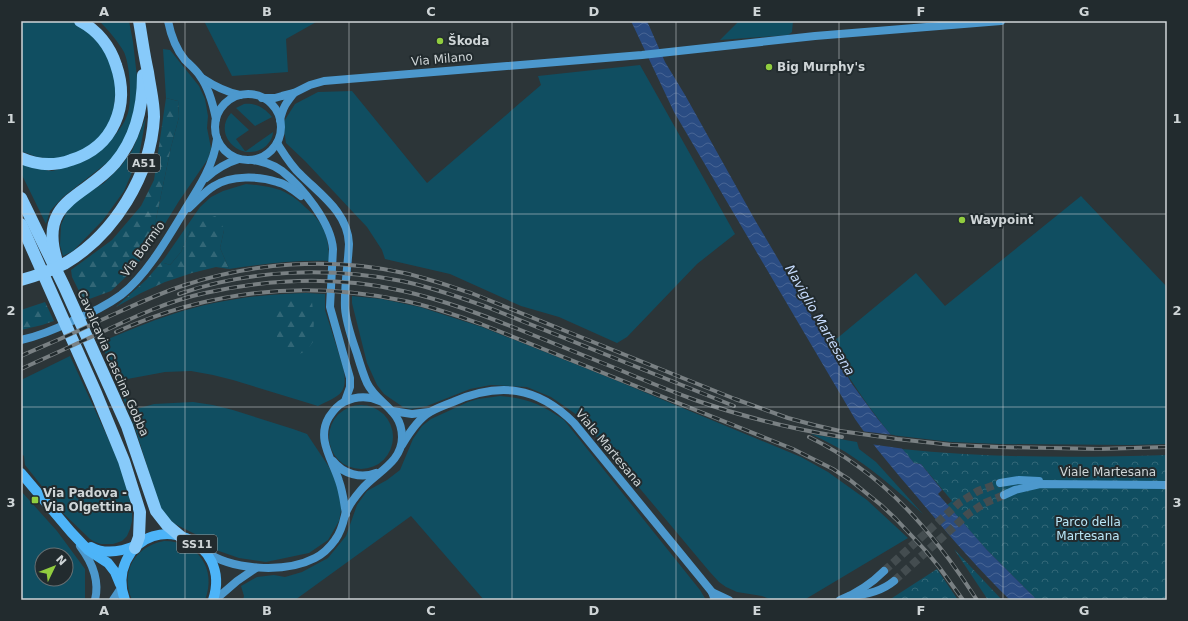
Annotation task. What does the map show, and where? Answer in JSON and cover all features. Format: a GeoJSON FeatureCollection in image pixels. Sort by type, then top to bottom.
{"type":"FeatureCollection","features":[{"type":"Feature","properties":{"kind":"highway"},"geometry":{"type":"LineString","coordinates":[[21,158],[32,162],[52,165],[77,159],[86,155],[98,145],[114,124],[120,108],[121,98],[118,70],[111,53],[103,41],[94,31],[80,21]]}},
{"type":"Feature","properties":{"kind":"highway","name":"A51"},"geometry":{"type":"LineString","coordinates":[[21,280],[60,266],[75,257],[98,238],[129,198],[138,180],[146,158],[154,116],[153,100],[139,21]]}},
{"type":"Feature","properties":{"kind":"highway"},"geometry":{"type":"LineString","coordinates":[[64,286],[52,246],[54,223],[64,205],[111,168],[128,145],[137,125],[142,98],[143,47]]}},
{"type":"Feature","properties":{"kind":"highway","name":"Cavalcavia Cascina Gobba"},"geometry":{"type":"LineString","coordinates":[[21,198],[64,286],[127,426],[156,511],[167,525],[180,536]]}},
{"type":"Feature","properties":{"kind":"highway"},"geometry":{"type":"LineString","coordinates":[[21,224],[96,393],[124,461],[140,512],[139,537],[137,546]]}},
{"type":"Feature","properties":{"kind":"main road"},"geometry":{"type":"LineString","coordinates":[[168,21],[174,43],[200,76],[213,85],[231,93],[253,95],[262,98],[270,104],[278,114],[280,133],[277,143],[265,155],[253,160]]}},
{"type":"Feature","properties":{"kind":"main road","name":"Via Milano"},"geometry":{"type":"LineString","coordinates":[[262,98],[275,98],[294,93],[310,85],[324,81],[642,55],[815,36],[1001,21]]}},
{"type":"Feature","properties":{"kind":"main road"},"geometry":{"type":"LineString","coordinates":[[200,76],[211,99],[216,121]]}},
{"type":"Feature","properties":{"kind":"main road","name":"Via Milano"},"geometry":{"type":"LineString","coordinates":[[280,122],[284,105],[294,93]]}},
{"type":"Feature","properties":{"kind":"main road"},"geometry":{"type":"LineString","coordinates":[[243,95],[232,99],[224,105],[219,112],[215,128],[221,146],[226,151],[240,159],[268,163],[281,170],[302,191],[317,210],[327,226],[332,240],[333,249],[330,307],[350,374],[350,387],[345,401]]}},
{"type":"Feature","properties":{"kind":"main road","name":"Via Bormio"},"geometry":{"type":"LineString","coordinates":[[21,340],[34,337],[89,314],[116,299],[132,285],[153,259],[202,182],[216,152],[218,139]]}},
{"type":"Feature","properties":{"kind":"main road"},"geometry":{"type":"LineString","coordinates":[[203,549],[216,558],[233,564],[256,568],[273,568],[297,565],[318,557],[337,539],[343,526],[346,514],[359,492],[368,482],[394,461],[400,449],[402,439],[398,419],[371,390],[366,380],[346,316],[345,300],[349,244],[345,225],[332,206],[300,174],[277,143]]}},
{"type":"Feature","properties":{"kind":"main road","name":"Via Bormio"},"geometry":{"type":"LineString","coordinates":[[202,182],[218,168],[240,159]]}},
{"type":"Feature","properties":{"kind":"main road"},"geometry":{"type":"LineString","coordinates":[[181,216],[215,186],[228,180],[238,178],[266,179],[279,182],[304,198],[317,210]]}},
{"type":"Feature","properties":{"kind":"main road","name":"Viale Martesana"},"geometry":{"type":"LineString","coordinates":[[392,411],[412,414],[429,412],[472,394],[494,390],[518,391],[533,395],[548,402],[574,423],[712,592],[716,600]]}},
{"type":"Feature","properties":{"kind":"main road"},"geometry":{"type":"LineString","coordinates":[[346,514],[341,487],[325,446],[324,430],[327,421],[339,405],[353,398],[372,398],[384,403]]}},
{"type":"Feature","properties":{"kind":"main road","name":"Viale Martesana"},"geometry":{"type":"LineString","coordinates":[[400,449],[407,436],[429,412]]}},
{"type":"Feature","properties":{"kind":"main road"},"geometry":{"type":"LineString","coordinates":[[330,457],[340,468],[353,474],[367,476],[382,471]]}},
{"type":"Feature","properties":{"kind":"main road"},"geometry":{"type":"LineString","coordinates":[[21,473],[78,540],[90,552],[104,559],[108,563],[115,572],[125,600]]}},
{"type":"Feature","properties":{"kind":"main road","name":"Viale Martesana"},"geometry":{"type":"LineString","coordinates":[[1000,483],[1019,480],[1037,481],[1049,484]]}},
{"type":"Feature","properties":{"kind":"main road","name":"Viale Martesana"},"geometry":{"type":"LineString","coordinates":[[1004,495],[1015,490],[1040,484],[1167,485]]}},
{"type":"Feature","properties":{"kind":"main road"},"geometry":{"type":"LineString","coordinates":[[71,532],[87,556],[93,569],[97,586],[95,600]]}},
{"type":"Feature","properties":{"kind":"main road","name":"SS11"},"geometry":{"type":"LineString","coordinates":[[137,546],[150,538],[162,534],[174,534],[193,541],[203,549],[211,560],[216,573],[214,600]]}},
{"type":"Feature","properties":{"kind":"main road"},"geometry":{"type":"LineString","coordinates":[[78,540],[94,549],[105,551],[121,550],[137,546]]}},
{"type":"Feature","properties":{"kind":"main road"},"geometry":{"type":"LineString","coordinates":[[113,600],[121,588],[121,575],[127,558],[137,546]]}},
{"type":"Feature","properties":{"kind":"main road"},"geometry":{"type":"LineString","coordinates":[[214,600],[256,568]]}},
{"type":"Feature","properties":{"kind":"main road"},"geometry":{"type":"LineString","coordinates":[[840,600],[868,584],[884,571]]}},
{"type":"Feature","properties":{"kind":"main road"},"geometry":{"type":"LineString","coordinates":[[849,596],[860,596],[873,592],[894,581]]}},
{"type":"Feature","properties":{"kind":"main road","name":"Viale Martesana"},"geometry":{"type":"LineString","coordinates":[[712,592],[729,600]]}},
{"type":"Feature","properties":{"kind":"green space"},"geometry":{"type":"Polygon","coordinates":[[[72,21],[78,23],[100,41],[116,76],[114,114],[100,138],[75,155],[52,159],[37,157],[21,151],[21,22],[72,21]]]}},
{"type":"Feature","properties":{"kind":"green space"},"geometry":{"type":"Polygon","coordinates":[[[99,21],[129,21],[139,94],[132,124],[117,155],[63,197],[50,211],[46,224],[21,173],[21,163],[51,171],[82,160],[99,150],[114,137],[125,121],[128,113],[130,91],[126,58],[116,40],[99,21]]]}},
{"type":"Feature","properties":{"kind":"green space"},"geometry":{"type":"Polygon","coordinates":[[[204,21],[318,21],[286,39],[288,72],[232,76],[204,21]]]}},
{"type":"Feature","properties":{"kind":"green space"},"geometry":{"type":"Polygon","coordinates":[[[739,21],[793,21],[792,32],[788,35],[720,40],[739,21]]]}},
{"type":"Feature","properties":{"kind":"green space"},"geometry":{"type":"Polygon","coordinates":[[[163,49],[170,50],[199,86],[205,99],[208,116],[207,128],[211,148],[208,159],[179,201],[150,248],[171,147],[179,117],[178,101],[166,98],[163,49]]]}},
{"type":"Feature","properties":{"kind":"green space"},"geometry":{"type":"Polygon","coordinates":[[[640,65],[735,234],[697,264],[627,337],[617,343],[559,317],[521,306],[450,274],[385,259],[382,250],[367,227],[286,143],[283,123],[295,104],[318,92],[352,91],[427,183],[541,85],[538,76],[640,65]]]}},
{"type":"Feature","properties":{"kind":"green space"},"geometry":{"type":"Polygon","coordinates":[[[166,98],[178,101],[179,117],[171,147],[150,248],[131,272],[111,291],[84,301],[72,277],[71,270],[112,240],[141,206],[154,180],[166,98]]]}},
{"type":"Feature","properties":{"kind":"green space"},"geometry":{"type":"Polygon","coordinates":[[[244,104],[253,104],[260,107],[272,117],[255,126],[236,108],[244,104]]]}},
{"type":"Feature","properties":{"kind":"green space"},"geometry":{"type":"Polygon","coordinates":[[[231,113],[249,130],[236,139],[245,151],[273,132],[272,138],[266,146],[257,151],[248,152],[240,150],[232,145],[227,138],[225,130],[226,122],[231,113]]]}},
{"type":"Feature","properties":{"kind":"green space"},"geometry":{"type":"Polygon","coordinates":[[[146,117],[139,156],[124,191],[103,220],[73,251],[63,256],[60,245],[61,225],[68,209],[84,195],[104,183],[121,166],[132,151],[146,117]]]}},
{"type":"Feature","properties":{"kind":"green space"},"geometry":{"type":"Polygon","coordinates":[[[246,184],[279,190],[297,200],[317,219],[321,225],[328,244],[329,261],[279,263],[229,269],[220,248],[224,230],[190,231],[181,252],[170,265],[164,263],[164,259],[200,207],[211,197],[223,191],[246,184]]]}},
{"type":"Feature","properties":{"kind":"green space"},"geometry":{"type":"Polygon","coordinates":[[[1081,196],[1167,287],[1167,444],[1000,444],[951,442],[891,435],[858,392],[829,345],[916,273],[945,306],[1081,196]]]}},
{"type":"Feature","properties":{"kind":"green space"},"geometry":{"type":"Polygon","coordinates":[[[215,216],[220,220],[224,230],[220,248],[229,269],[216,267],[165,282],[116,307],[146,280],[164,259],[164,263],[170,265],[181,252],[190,231],[204,220],[215,216]]]}},
{"type":"Feature","properties":{"kind":"green space"},"geometry":{"type":"Polygon","coordinates":[[[306,293],[325,294],[325,310],[345,376],[345,383],[341,393],[325,403],[318,406],[233,380],[191,371],[165,372],[122,380],[129,411],[154,404],[193,402],[233,410],[307,434],[329,467],[338,486],[342,505],[339,521],[328,540],[309,553],[266,562],[239,558],[216,550],[199,536],[175,524],[160,507],[136,431],[101,342],[164,317],[222,301],[255,296],[306,293]]]}},
{"type":"Feature","properties":{"kind":"green space"},"geometry":{"type":"Polygon","coordinates":[[[352,296],[382,299],[420,307],[482,327],[801,457],[828,472],[867,500],[908,538],[804,600],[772,600],[762,596],[737,592],[719,582],[709,571],[580,417],[551,397],[527,387],[491,385],[470,389],[427,406],[411,409],[403,407],[384,394],[377,385],[367,363],[352,303],[352,296]]]}},
{"type":"Feature","properties":{"kind":"green space"},"geometry":{"type":"Polygon","coordinates":[[[301,298],[312,302],[314,318],[313,342],[306,351],[291,358],[285,357],[278,347],[277,342],[277,325],[274,319],[276,307],[283,299],[301,298]]]}},
{"type":"Feature","properties":{"kind":"green space"},"geometry":{"type":"Polygon","coordinates":[[[45,302],[54,321],[21,330],[21,310],[45,302]]]}},
{"type":"Feature","properties":{"kind":"green space"},"geometry":{"type":"Polygon","coordinates":[[[70,356],[119,462],[128,490],[132,513],[130,529],[127,536],[122,541],[113,544],[101,544],[90,539],[64,514],[25,465],[24,456],[21,453],[21,380],[70,356]]]}},
{"type":"Feature","properties":{"kind":"green space"},"geometry":{"type":"Polygon","coordinates":[[[500,396],[519,398],[534,403],[549,410],[564,420],[700,590],[706,600],[484,600],[411,516],[295,600],[243,600],[244,596],[241,586],[257,577],[274,575],[285,577],[302,572],[328,558],[346,536],[357,505],[367,491],[387,480],[400,470],[413,439],[422,426],[431,419],[468,402],[500,396]]]}},
{"type":"Feature","properties":{"kind":"green space"},"geometry":{"type":"Polygon","coordinates":[[[355,405],[367,405],[384,414],[391,425],[393,437],[391,449],[384,460],[367,469],[355,469],[343,464],[334,455],[329,443],[329,431],[334,419],[343,410],[355,405]]]}},
{"type":"Feature","properties":{"kind":"green space"},"geometry":{"type":"Polygon","coordinates":[[[811,434],[857,442],[859,449],[876,462],[923,514],[891,485],[851,455],[811,434]]]}},
{"type":"Feature","properties":{"kind":"green space","name":"Parco della Martesana"},"geometry":{"type":"Polygon","coordinates":[[[902,449],[1001,456],[1101,457],[1167,455],[1167,600],[1037,600],[987,550],[947,505],[952,501],[921,464],[914,463],[902,449]]]}},
{"type":"Feature","properties":{"kind":"green space"},"geometry":{"type":"Polygon","coordinates":[[[21,491],[57,531],[69,547],[34,547],[34,587],[74,587],[74,554],[85,569],[85,600],[21,600],[21,491]]]}},
{"type":"Feature","properties":{"kind":"green space"},"geometry":{"type":"Polygon","coordinates":[[[164,541],[176,542],[186,546],[195,551],[202,559],[208,578],[208,589],[205,600],[132,600],[128,580],[132,562],[145,549],[164,541]]]}},
{"type":"Feature","properties":{"kind":"green space"},"geometry":{"type":"Polygon","coordinates":[[[954,549],[1002,600],[988,600],[954,549]]]}},
{"type":"Feature","properties":{"kind":"green space"},"geometry":{"type":"Polygon","coordinates":[[[937,569],[958,600],[889,600],[937,569]]]}},
{"type":"Feature","properties":{"kind":"water"},"geometry":{"type":"Polygon","coordinates":[[[631,21],[647,21],[665,62],[755,220],[852,384],[877,418],[914,463],[921,464],[942,490],[938,494],[987,550],[1037,600],[1010,600],[951,537],[885,459],[862,429],[674,112],[631,21]]]}},
{"type":"Feature","properties":{"kind":"pier"},"geometry":{"type":"Polygon","coordinates":[[[860,431],[894,435],[905,449],[870,444],[860,431]]]}},
{"type":"Feature","properties":{"kind":"tunnel"},"geometry":{"type":"LineString","coordinates":[[884,571],[959,503],[978,491],[1000,483]]}},
{"type":"Feature","properties":{"kind":"tunnel"},"geometry":{"type":"LineString","coordinates":[[894,581],[968,514],[985,503],[1004,495]]}},
{"type":"Feature","properties":{"kind":"railway"},"geometry":{"type":"LineString","coordinates":[[21,356],[152,298],[182,286],[209,278],[264,267],[292,264],[348,265],[404,273],[471,293],[735,399],[788,418],[840,431],[952,445],[1099,449],[1167,447]]}},
{"type":"Feature","properties":{"kind":"railway"},"geometry":{"type":"LineString","coordinates":[[179,294],[234,279],[290,273],[319,272],[347,274],[413,283],[487,307],[734,406]]}},
{"type":"Feature","properties":{"kind":"railway"},"geometry":{"type":"LineString","coordinates":[[21,369],[138,315],[191,296],[229,288],[279,282],[329,281],[354,283],[403,291],[461,308],[518,329],[695,400],[731,412],[768,422],[842,437]]}},
{"type":"Feature","properties":{"kind":"railway"},"geometry":{"type":"LineString","coordinates":[[116,332],[150,318],[185,307],[256,293],[328,291],[364,294],[410,302],[441,310],[481,324],[793,449],[833,469],[850,480],[896,519],[925,550],[963,600]]}},
{"type":"Feature","properties":{"kind":"railway"},"geometry":{"type":"LineString","coordinates":[[809,437],[850,461],[874,479],[908,510],[923,526],[951,562],[977,600]]}},
{"type":"Feature","properties":{"kind":"place","name":"Škoda"},"geometry":{"type":"Point","coordinates":[440,41]}},
{"type":"Feature","properties":{"kind":"place","name":"Big Murphy's"},"geometry":{"type":"Point","coordinates":[769,67]}},
{"type":"Feature","properties":{"kind":"place","name":"Waypoint"},"geometry":{"type":"Point","coordinates":[962,220]}},
{"type":"Feature","properties":{"kind":"place","name":"Via Padova - Via Olgettina"},"geometry":{"type":"Point","coordinates":[35,500]}},
{"type":"Feature","properties":{"kind":"water label","name":"Naviglio Martesana"},"geometry":{"type":"Point","coordinates":[820,320]}}]}
